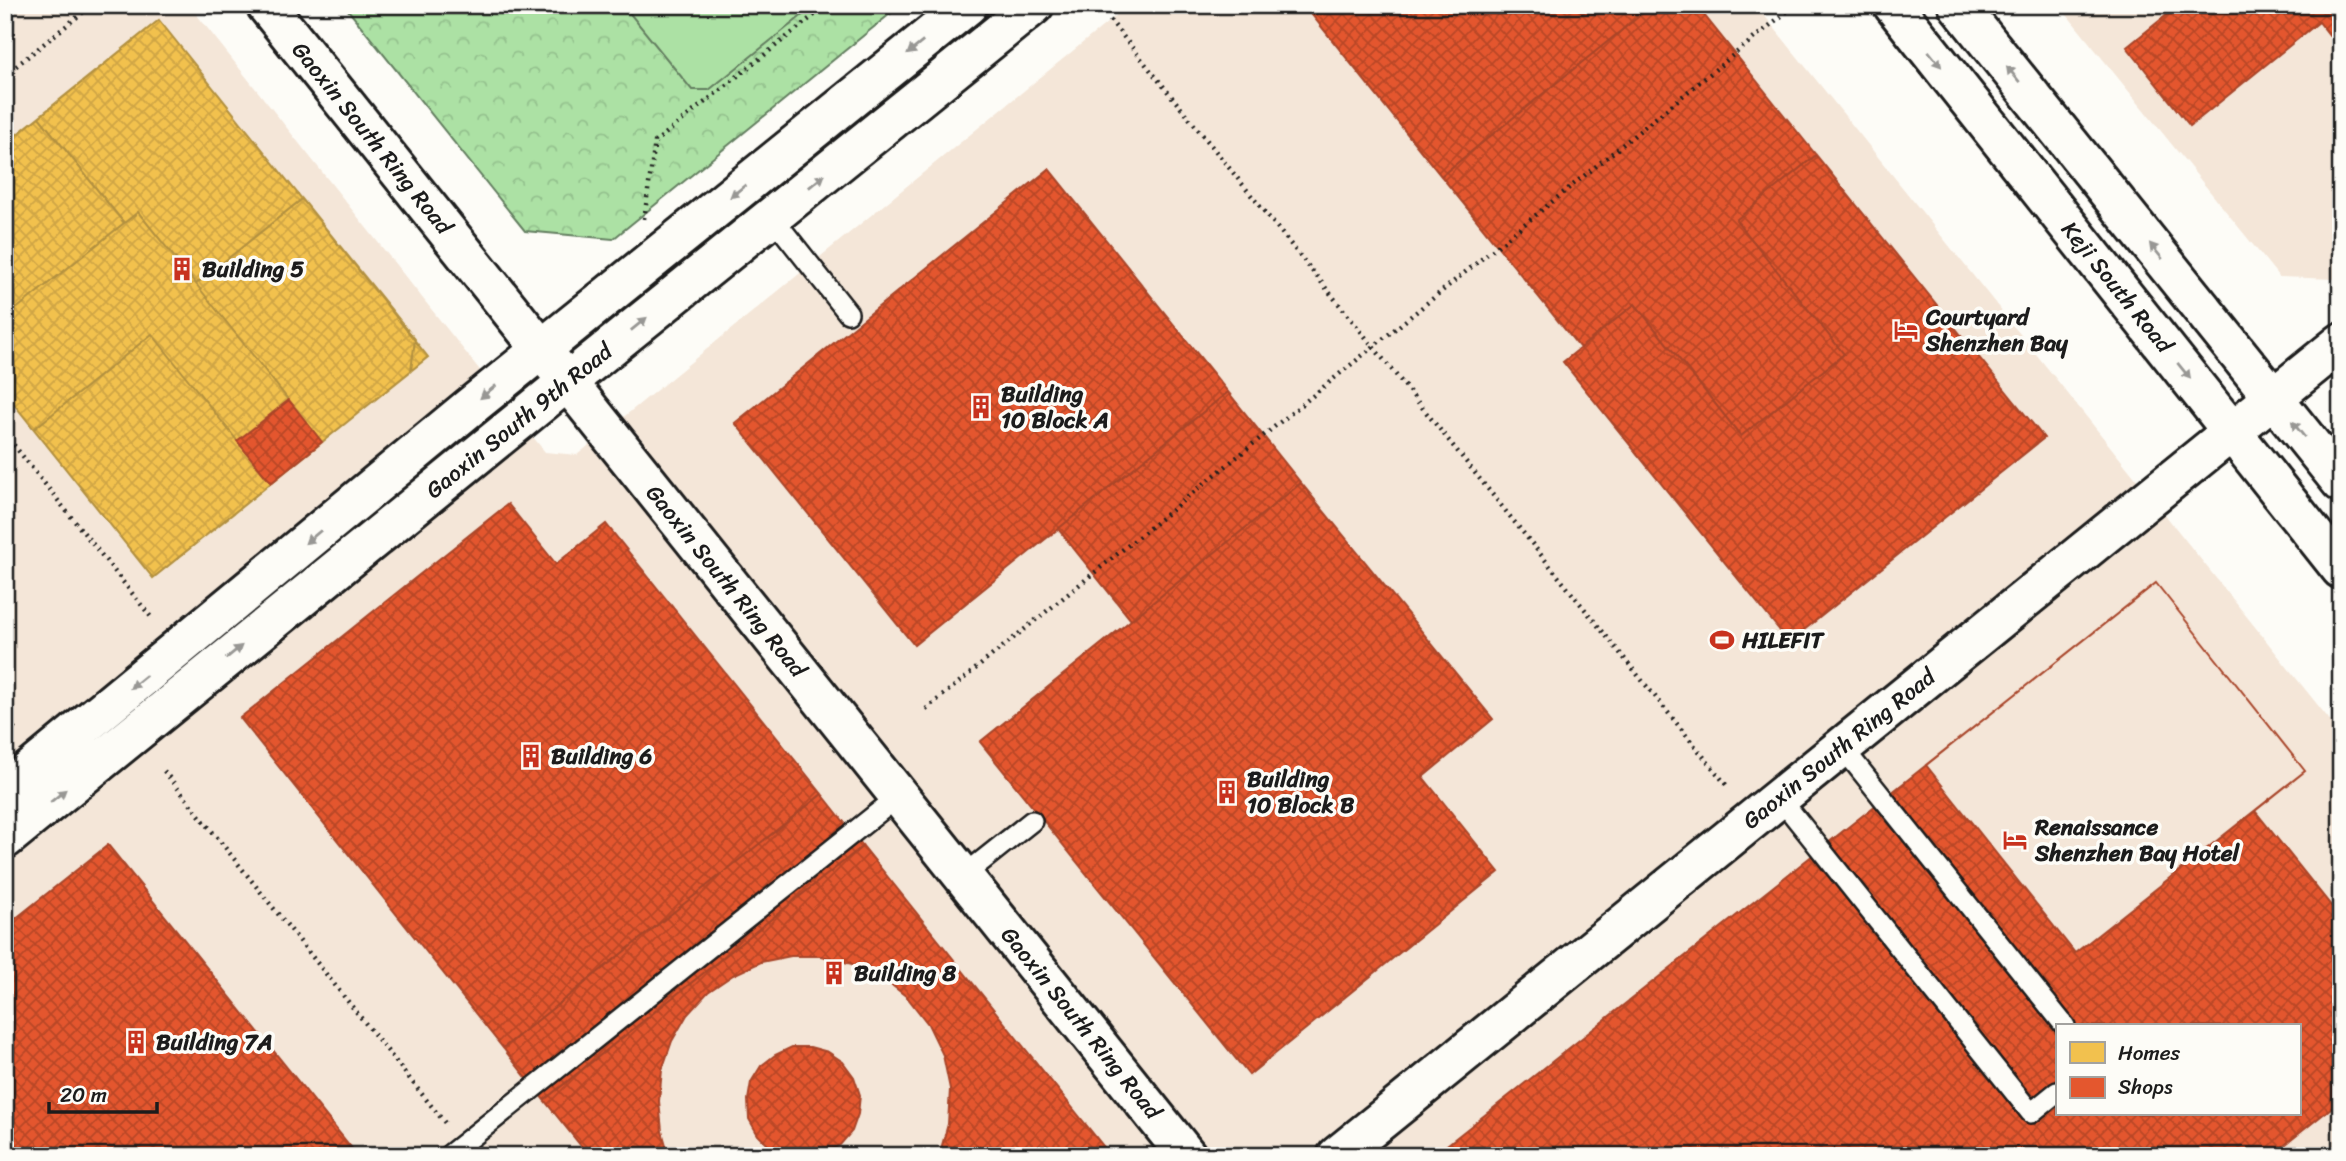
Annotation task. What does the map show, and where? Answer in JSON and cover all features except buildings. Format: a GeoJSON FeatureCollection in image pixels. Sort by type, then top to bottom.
{"type":"FeatureCollection","features":[{"type":"Feature","properties":{"kind":"street","name":"Gaoxin South Ring Road"},"geometry":{"type":"LineString","coordinates":[[265,5],[1188,1156]]}},
{"type":"Feature","properties":{"kind":"street","name":"Gaoxin South 9th Road"},"geometry":{"type":"LineString","coordinates":[[5,791],[541,349],[968,5]]}},
{"type":"Feature","properties":{"kind":"street","name":"Gaoxin South 9th Road"},"geometry":{"type":"LineString","coordinates":[[5,839],[1034,5]]}},
{"type":"Feature","properties":{"kind":"street","name":"Keji South Road"},"geometry":{"type":"LineString","coordinates":[[1893,5],[2341,569]]}},
{"type":"Feature","properties":{"kind":"street"},"geometry":{"type":"LineString","coordinates":[[1958,5],[2341,482]]}},
{"type":"Feature","properties":{"kind":"street","name":"Gaoxin South Ring Road"},"geometry":{"type":"LineString","coordinates":[[1338,1156],[2341,344]]}},
{"type":"Feature","properties":{"kind":"lane"},"geometry":{"type":"LineString","coordinates":[[772,217],[848,313]]}},
{"type":"Feature","properties":{"kind":"lane"},"geometry":{"type":"LineString","coordinates":[[1842,747],[2063,1024]]}},
{"type":"Feature","properties":{"kind":"lane"},"geometry":{"type":"LineString","coordinates":[[455,1150],[899,796]]}},
{"type":"Feature","properties":{"kind":"lane"},"geometry":{"type":"LineString","coordinates":[[1779,797],[2031,1113],[2056,1093]]}},
{"type":"Feature","properties":{"kind":"lane"},"geometry":{"type":"LineString","coordinates":[[964,876],[1032,821]]}},
{"type":"Feature","properties":{"kind":"path"},"geometry":{"type":"LineString","coordinates":[[5,75],[92,5]]}},
{"type":"Feature","properties":{"kind":"path"},"geometry":{"type":"LineString","coordinates":[[642,230],[655,142],[827,5]]}},
{"type":"Feature","properties":{"kind":"path"},"geometry":{"type":"LineString","coordinates":[[926,709],[1795,5]]}},
{"type":"Feature","properties":{"kind":"path"},"geometry":{"type":"LineString","coordinates":[[1110,20],[1728,787]]}},
{"type":"Feature","properties":{"kind":"path"},"geometry":{"type":"LineString","coordinates":[[5,434],[151,617]]}},
{"type":"Feature","properties":{"kind":"path"},"geometry":{"type":"LineString","coordinates":[[5,717],[15,729]]}},
{"type":"Feature","properties":{"kind":"path"},"geometry":{"type":"LineString","coordinates":[[164,771],[455,1150]]}},
{"type":"Feature","properties":{"kind":"shaded area"},"geometry":{"type":"Polygon","coordinates":[[[5,5],[189,5],[545,452],[577,455],[1129,5],[1756,5],[2341,734],[2341,1145],[2327,1156],[5,1156],[5,5]]]}},
{"type":"Feature","properties":{"kind":"shaded area"},"geometry":{"type":"Polygon","coordinates":[[[2059,5],[2341,5],[2341,275],[2336,279],[2279,277],[2059,5]]]}},
{"type":"Feature","properties":{"kind":"green space"},"geometry":{"type":"Polygon","coordinates":[[[344,5],[901,5],[613,239],[525,231],[344,5]]]}},
{"type":"Feature","properties":{"kind":"green space"},"geometry":{"type":"Polygon","coordinates":[[[623,5],[815,5],[709,90],[692,90],[623,5]]]}},
{"type":"Feature","properties":{"kind":"place","name":"Building 5"},"geometry":{"type":"Point","coordinates":[182,269]}},
{"type":"Feature","properties":{"kind":"place","name":"Courtyard Shenzhen Bay"},"geometry":{"type":"Point","coordinates":[1906,330]}},
{"type":"Feature","properties":{"kind":"place","name":"Building 10 Block A"},"geometry":{"type":"Point","coordinates":[981,407]}},
{"type":"Feature","properties":{"kind":"place","name":"HILEFIT"},"geometry":{"type":"Point","coordinates":[1722,640]}},
{"type":"Feature","properties":{"kind":"place","name":"Building 6"},"geometry":{"type":"Point","coordinates":[531,756]}},
{"type":"Feature","properties":{"kind":"place","name":"Building 10 Block B"},"geometry":{"type":"Point","coordinates":[1227,792]}},
{"type":"Feature","properties":{"kind":"place","name":"Renaissance Shenzhen Bay Hotel"},"geometry":{"type":"Point","coordinates":[2015,840]}},
{"type":"Feature","properties":{"kind":"place","name":"Building 8"},"geometry":{"type":"Point","coordinates":[834,973]}},
{"type":"Feature","properties":{"kind":"place","name":"Building 7A"},"geometry":{"type":"Point","coordinates":[136,1042]}}]}
